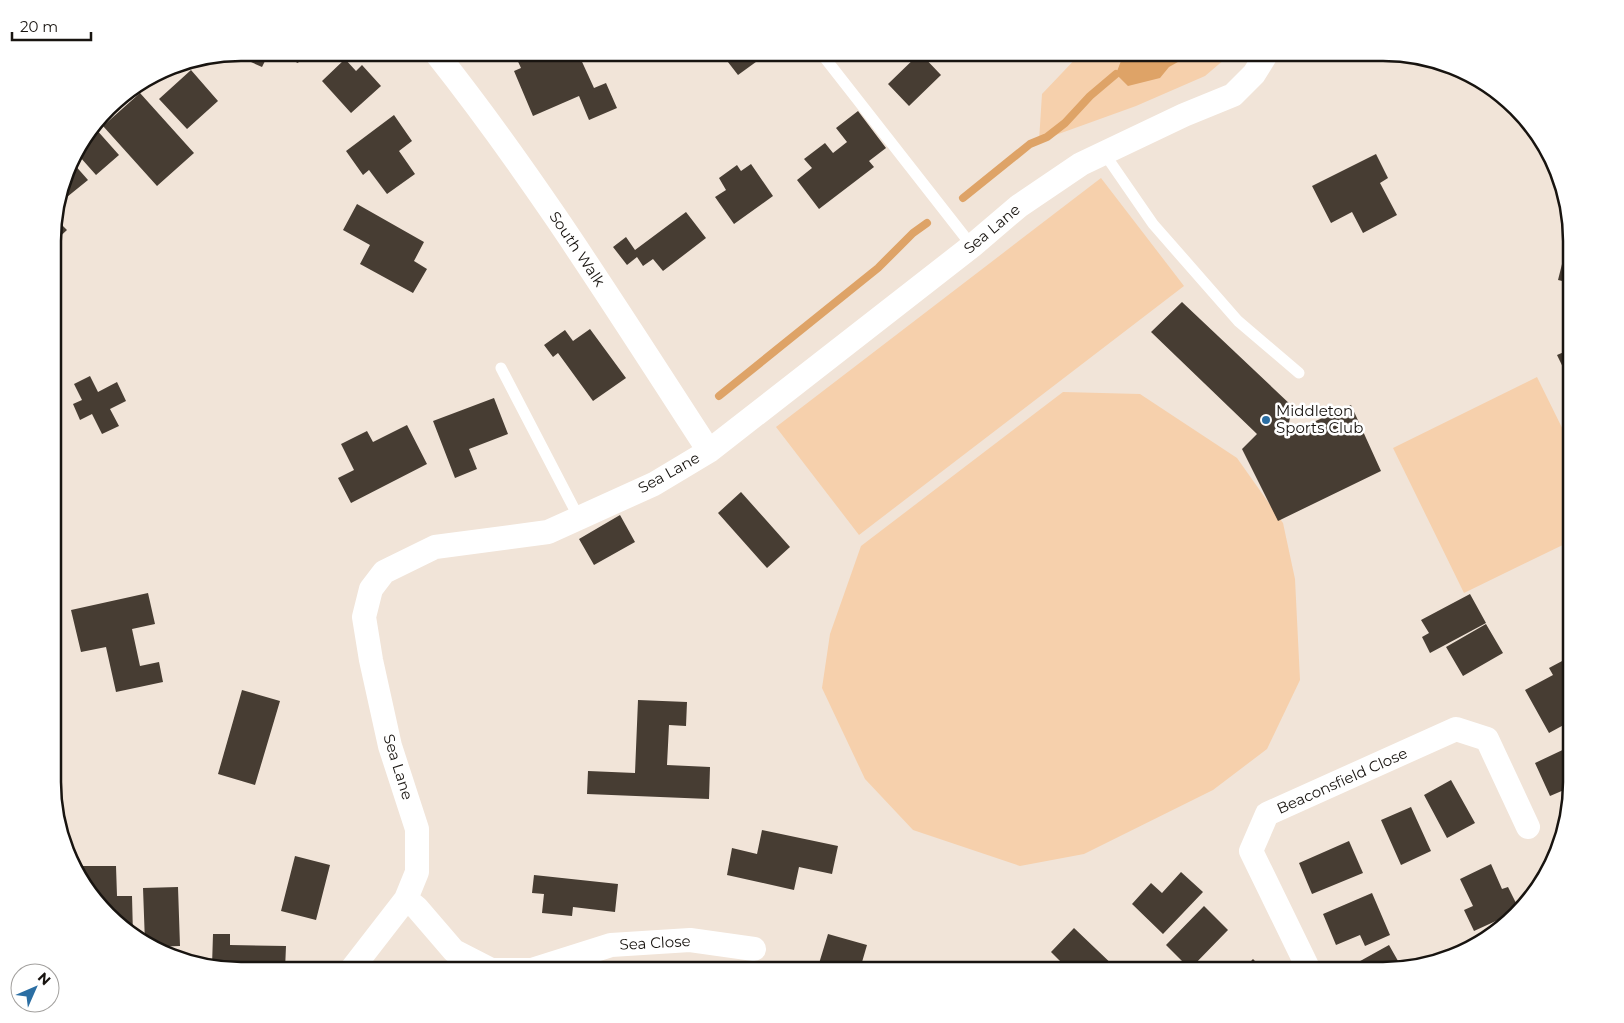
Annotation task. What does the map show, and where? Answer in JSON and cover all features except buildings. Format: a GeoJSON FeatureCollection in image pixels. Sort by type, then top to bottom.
{"type":"FeatureCollection","features":[{"type":"Feature","properties":{"kind":"street","name":"South Walk"},"geometry":{"type":"LineString","coordinates":[[443,61],[488,118],[573,242],[709,451]]}},
{"type":"Feature","properties":{"kind":"street","name":"Sea Lane"},"geometry":{"type":"LineString","coordinates":[[357,962],[406,899],[417,872],[417,829],[390,746],[371,660],[364,617],[371,589],[384,572],[435,547],[548,532],[654,484],[709,451],[972,246],[1019,206],[1081,164],[1184,115],[1233,95],[1254,74],[1262,61]]}},
{"type":"Feature","properties":{"kind":"street","name":"Beaconsfield Close"},"geometry":{"type":"LineString","coordinates":[[1305,962],[1251,851],[1267,814],[1456,729],[1487,740],[1528,826]]}},
{"type":"Feature","properties":{"kind":"street","name":"Sea Close"},"geometry":{"type":"LineString","coordinates":[[406,899],[417,908],[454,951],[475,962]]}},
{"type":"Feature","properties":{"kind":"street","name":"Sea Close"},"geometry":{"type":"LineString","coordinates":[[558,962],[611,946],[690,940],[754,949]]}},
{"type":"Feature","properties":{"kind":"lane"},"geometry":{"type":"LineString","coordinates":[[828,61],[972,246]]}},
{"type":"Feature","properties":{"kind":"lane"},"geometry":{"type":"LineString","coordinates":[[1104,153],[1153,224],[1238,321],[1299,373]]}},
{"type":"Feature","properties":{"kind":"lane"},"geometry":{"type":"LineString","coordinates":[[501,368],[579,518]]}},
{"type":"Feature","properties":{"kind":"shaded area"},"geometry":{"type":"Polygon","coordinates":[[[1073,61],[1223,61],[1205,76],[1136,106],[1039,141],[1042,94],[1073,61]]]}},
{"type":"Feature","properties":{"kind":"shaded area"},"geometry":{"type":"Polygon","coordinates":[[[1121,61],[1180,61],[1169,67],[1160,78],[1128,86],[1116,74],[1121,61]]]}},
{"type":"Feature","properties":{"kind":"shaded area"},"geometry":{"type":"Polygon","coordinates":[[[1101,178],[1184,286],[859,535],[776,427],[1101,178]]]}},
{"type":"Feature","properties":{"kind":"shaded area"},"geometry":{"type":"Polygon","coordinates":[[[1537,377],[1563,430],[1563,545],[1464,593],[1393,448],[1537,377]]]}},
{"type":"Feature","properties":{"kind":"shaded area"},"geometry":{"type":"Polygon","coordinates":[[[1063,392],[1140,394],[1237,458],[1283,523],[1295,579],[1300,680],[1267,749],[1213,790],[1084,854],[1020,866],[913,830],[865,779],[822,688],[830,634],[861,546],[1063,392]]]}},
{"type":"Feature","properties":{"kind":"waterway"},"geometry":{"type":"LineString","coordinates":[[963,198],[1030,144],[1047,137],[1065,123],[1090,96],[1116,74]]}},
{"type":"Feature","properties":{"kind":"waterway"},"geometry":{"type":"LineString","coordinates":[[719,396],[878,268],[913,233],[927,223]]}},
{"type":"Feature","properties":{"kind":"place","name":"Middleton Sports Club"},"geometry":{"type":"Point","coordinates":[1266,420]}}]}
